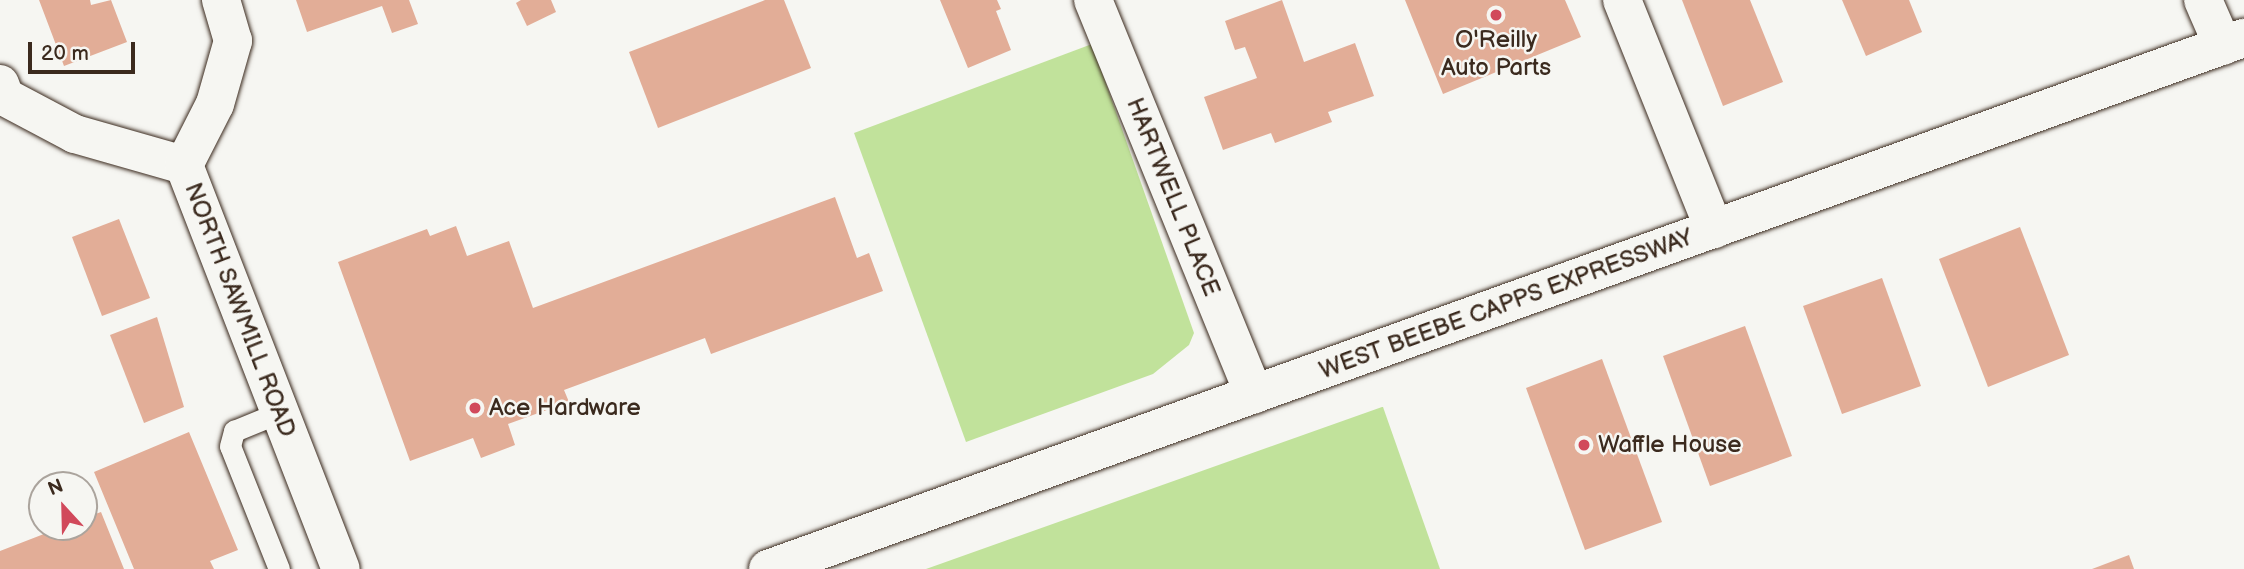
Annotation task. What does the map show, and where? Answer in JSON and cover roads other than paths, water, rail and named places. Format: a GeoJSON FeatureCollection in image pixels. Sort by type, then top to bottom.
{"type":"FeatureCollection","features":[{"type":"Feature","properties":{"kind":"street"},"geometry":{"type":"LineString","coordinates":[[184,165],[215,104],[233,41],[221,0]]}},
{"type":"Feature","properties":{"kind":"street","name":"HARTWELL PLACE"},"geometry":{"type":"LineString","coordinates":[[1093,0],[1254,394]]}},
{"type":"Feature","properties":{"kind":"street"},"geometry":{"type":"LineString","coordinates":[[1622,0],[1714,229]]}},
{"type":"Feature","properties":{"kind":"street"},"geometry":{"type":"LineString","coordinates":[[2203,0],[2233,42]]}},
{"type":"Feature","properties":{"kind":"street","name":"WEST BEEBE CAPPS EXPRESSWAY"},"geometry":{"type":"LineString","coordinates":[[768,569],[2233,42]]}},
{"type":"Feature","properties":{"kind":"street","name":"NORTH SAWMILL ROAD"},"geometry":{"type":"LineString","coordinates":[[0,84],[5,97],[75,134],[184,165],[341,569]]}},
{"type":"Feature","properties":{"kind":"lane"},"geometry":{"type":"LineString","coordinates":[[279,569],[230,446],[234,431],[280,412]]}},
{"type":"Feature","properties":{"kind":"place","name":"O'Reilly Auto Parts"},"geometry":{"type":"Point","coordinates":[1496,15]}},
{"type":"Feature","properties":{"kind":"place","name":"Ace Hardware"},"geometry":{"type":"Point","coordinates":[475,408]}},
{"type":"Feature","properties":{"kind":"place","name":"Waffle House"},"geometry":{"type":"Point","coordinates":[1584,445]}}]}
